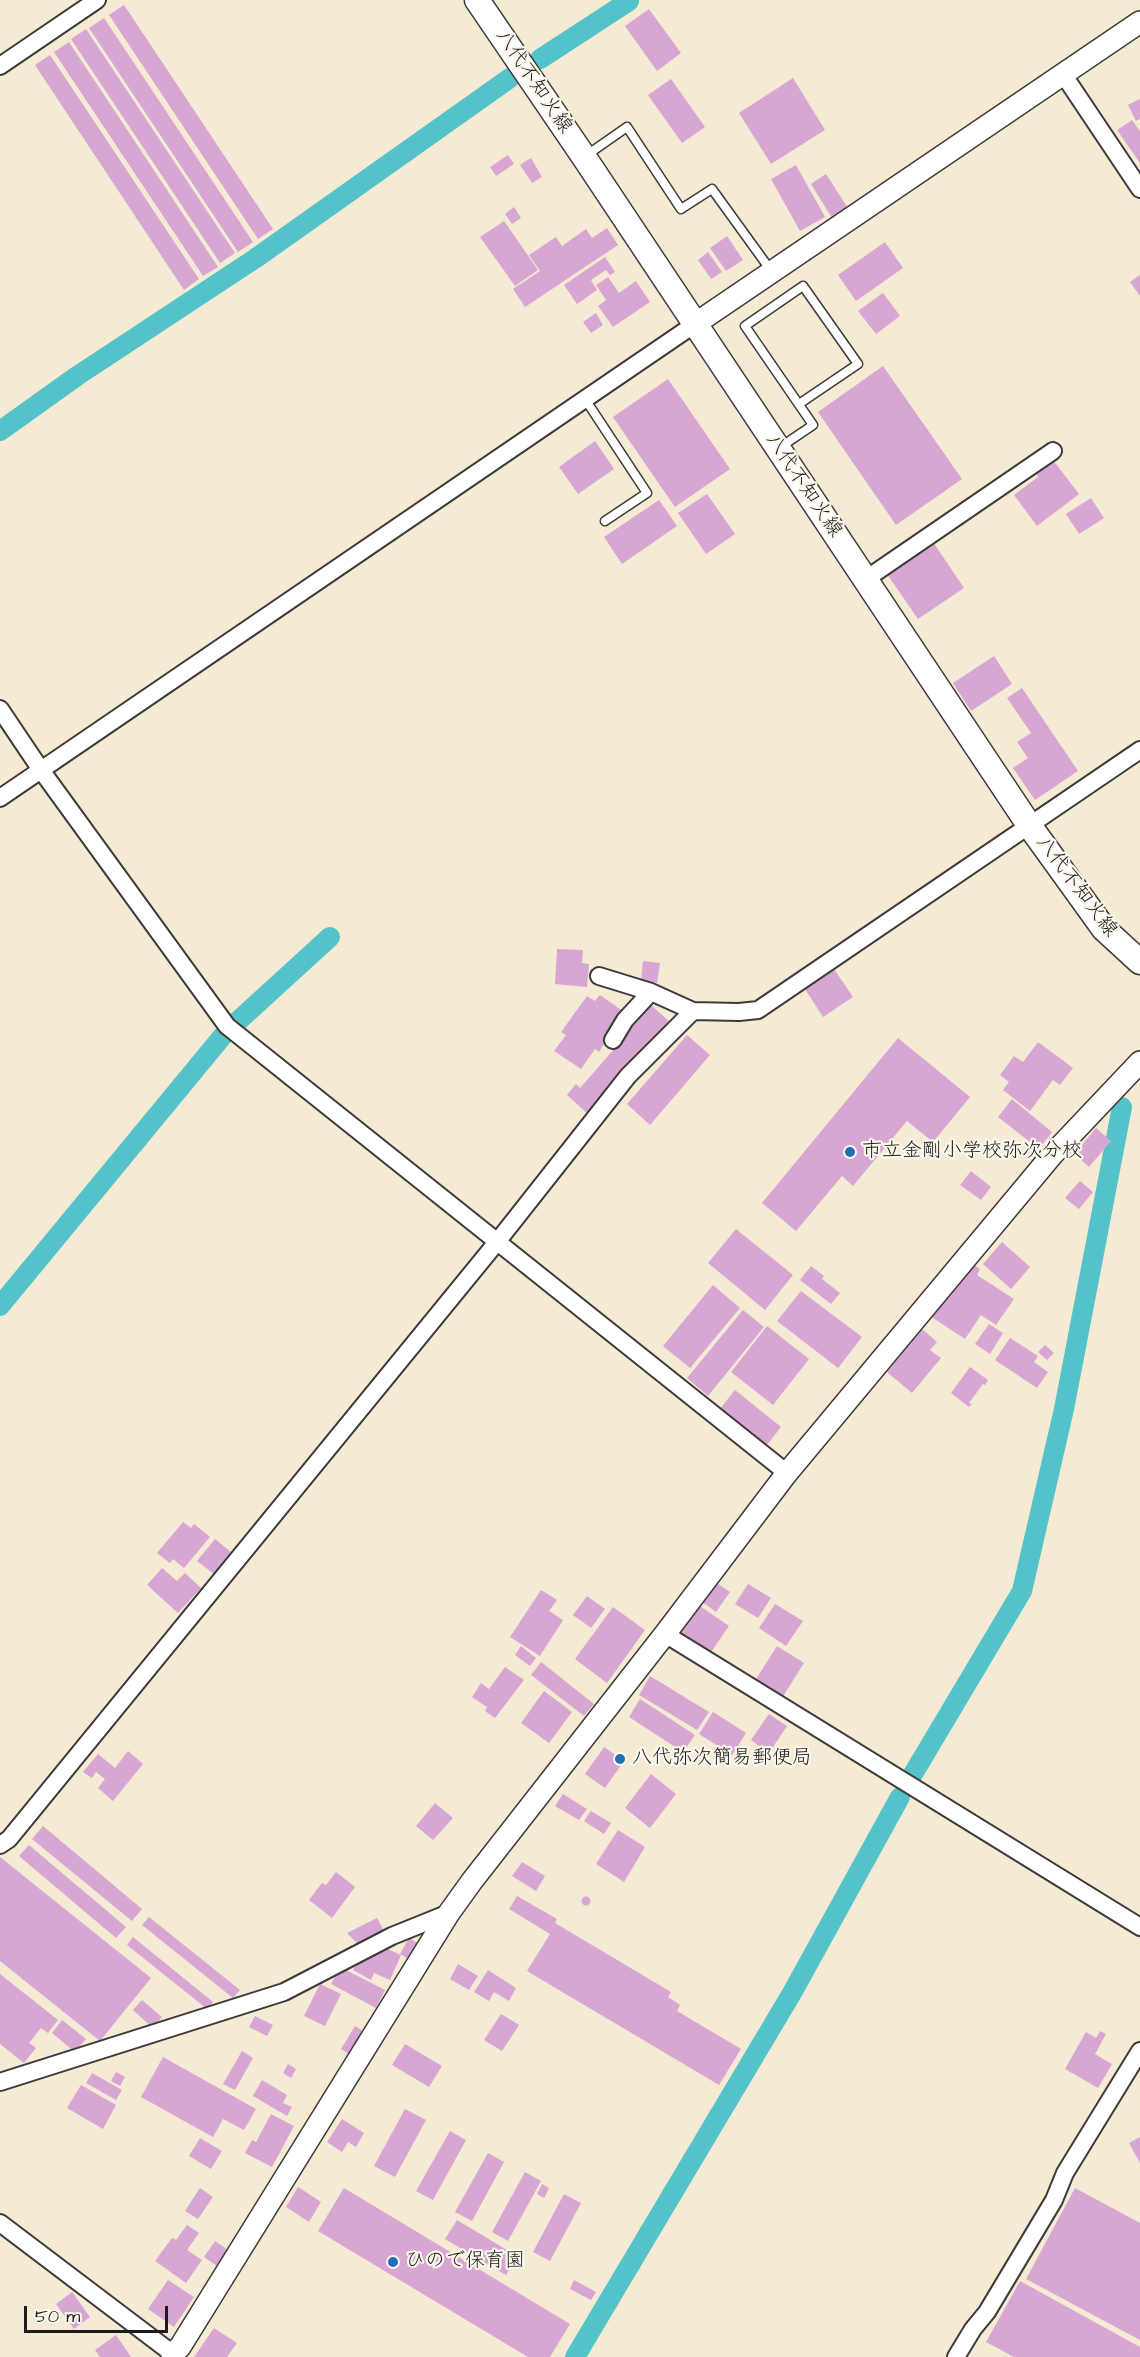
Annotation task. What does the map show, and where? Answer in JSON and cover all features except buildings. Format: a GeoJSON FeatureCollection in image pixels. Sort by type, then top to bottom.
{"type":"FeatureCollection","features":[{"type":"Feature","properties":{"kind":"main road","name":"八代不知火線"},"geometry":{"type":"LineString","coordinates":[[477,0],[1029,825],[1104,929],[1140,962]]}},
{"type":"Feature","properties":{"kind":"street"},"geometry":{"type":"LineString","coordinates":[[0,66],[97,0]]}},
{"type":"Feature","properties":{"kind":"street"},"geometry":{"type":"LineString","coordinates":[[0,798],[1140,22]]}},
{"type":"Feature","properties":{"kind":"street"},"geometry":{"type":"LineString","coordinates":[[1063,74],[1140,189]]}},
{"type":"Feature","properties":{"kind":"street"},"geometry":{"type":"LineString","coordinates":[[866,579],[1053,451]]}},
{"type":"Feature","properties":{"kind":"street"},"geometry":{"type":"LineString","coordinates":[[0,709],[41,770],[227,1026],[787,1473]]}},
{"type":"Feature","properties":{"kind":"street"},"geometry":{"type":"LineString","coordinates":[[599,976],[651,992],[693,1011],[758,1010],[1140,750]]}},
{"type":"Feature","properties":{"kind":"street"},"geometry":{"type":"LineString","coordinates":[[613,1040],[625,1020],[651,992]]}},
{"type":"Feature","properties":{"kind":"street"},"geometry":{"type":"LineString","coordinates":[[0,1845],[9,1839],[497,1242],[628,1076],[693,1011]]}},
{"type":"Feature","properties":{"kind":"street"},"geometry":{"type":"LineString","coordinates":[[0,2223],[172,2356],[193,2327],[449,1913],[787,1473],[1052,1155],[1140,1062]]}},
{"type":"Feature","properties":{"kind":"street"},"geometry":{"type":"LineString","coordinates":[[665,1634],[1140,1927]]}},
{"type":"Feature","properties":{"kind":"street"},"geometry":{"type":"LineString","coordinates":[[0,2082],[284,1992],[392,1936],[449,1913]]}},
{"type":"Feature","properties":{"kind":"street"},"geometry":{"type":"LineString","coordinates":[[956,2357],[973,2329],[987,2312],[1054,2200],[1065,2173],[1140,2050]]}},
{"type":"Feature","properties":{"kind":"lane"},"geometry":{"type":"LineString","coordinates":[[584,157],[627,127],[681,209],[712,189],[772,272]]}},
{"type":"Feature","properties":{"kind":"lane"},"geometry":{"type":"LineString","coordinates":[[778,448],[813,425],[745,326],[803,286],[858,364],[799,404]]}},
{"type":"Feature","properties":{"kind":"lane"},"geometry":{"type":"LineString","coordinates":[[585,399],[647,493],[605,521]]}},
{"type":"Feature","properties":{"kind":"waterway"},"geometry":{"type":"LineString","coordinates":[[540,59],[629,1]]}},
{"type":"Feature","properties":{"kind":"waterway"},"geometry":{"type":"LineString","coordinates":[[0,431],[77,376],[256,258],[510,78]]}},
{"type":"Feature","properties":{"kind":"waterway"},"geometry":{"type":"LineString","coordinates":[[0,1306],[226,1032],[330,937]]}},
{"type":"Feature","properties":{"kind":"waterway"},"geometry":{"type":"LineString","coordinates":[[913,1774],[1022,1591],[1064,1409],[1122,1107]]}},
{"type":"Feature","properties":{"kind":"waterway"},"geometry":{"type":"LineString","coordinates":[[575,2357],[792,1993],[900,1797]]}},
{"type":"Feature","properties":{"kind":"place","name":"市立金剛小学校弥次分校"},"geometry":{"type":"Point","coordinates":[850,1152]}},
{"type":"Feature","properties":{"kind":"place","name":"八代弥次簡易郵便局"},"geometry":{"type":"Point","coordinates":[620,1759]}},
{"type":"Feature","properties":{"kind":"place","name":"ひので保育園"},"geometry":{"type":"Point","coordinates":[393,2262]}}]}
